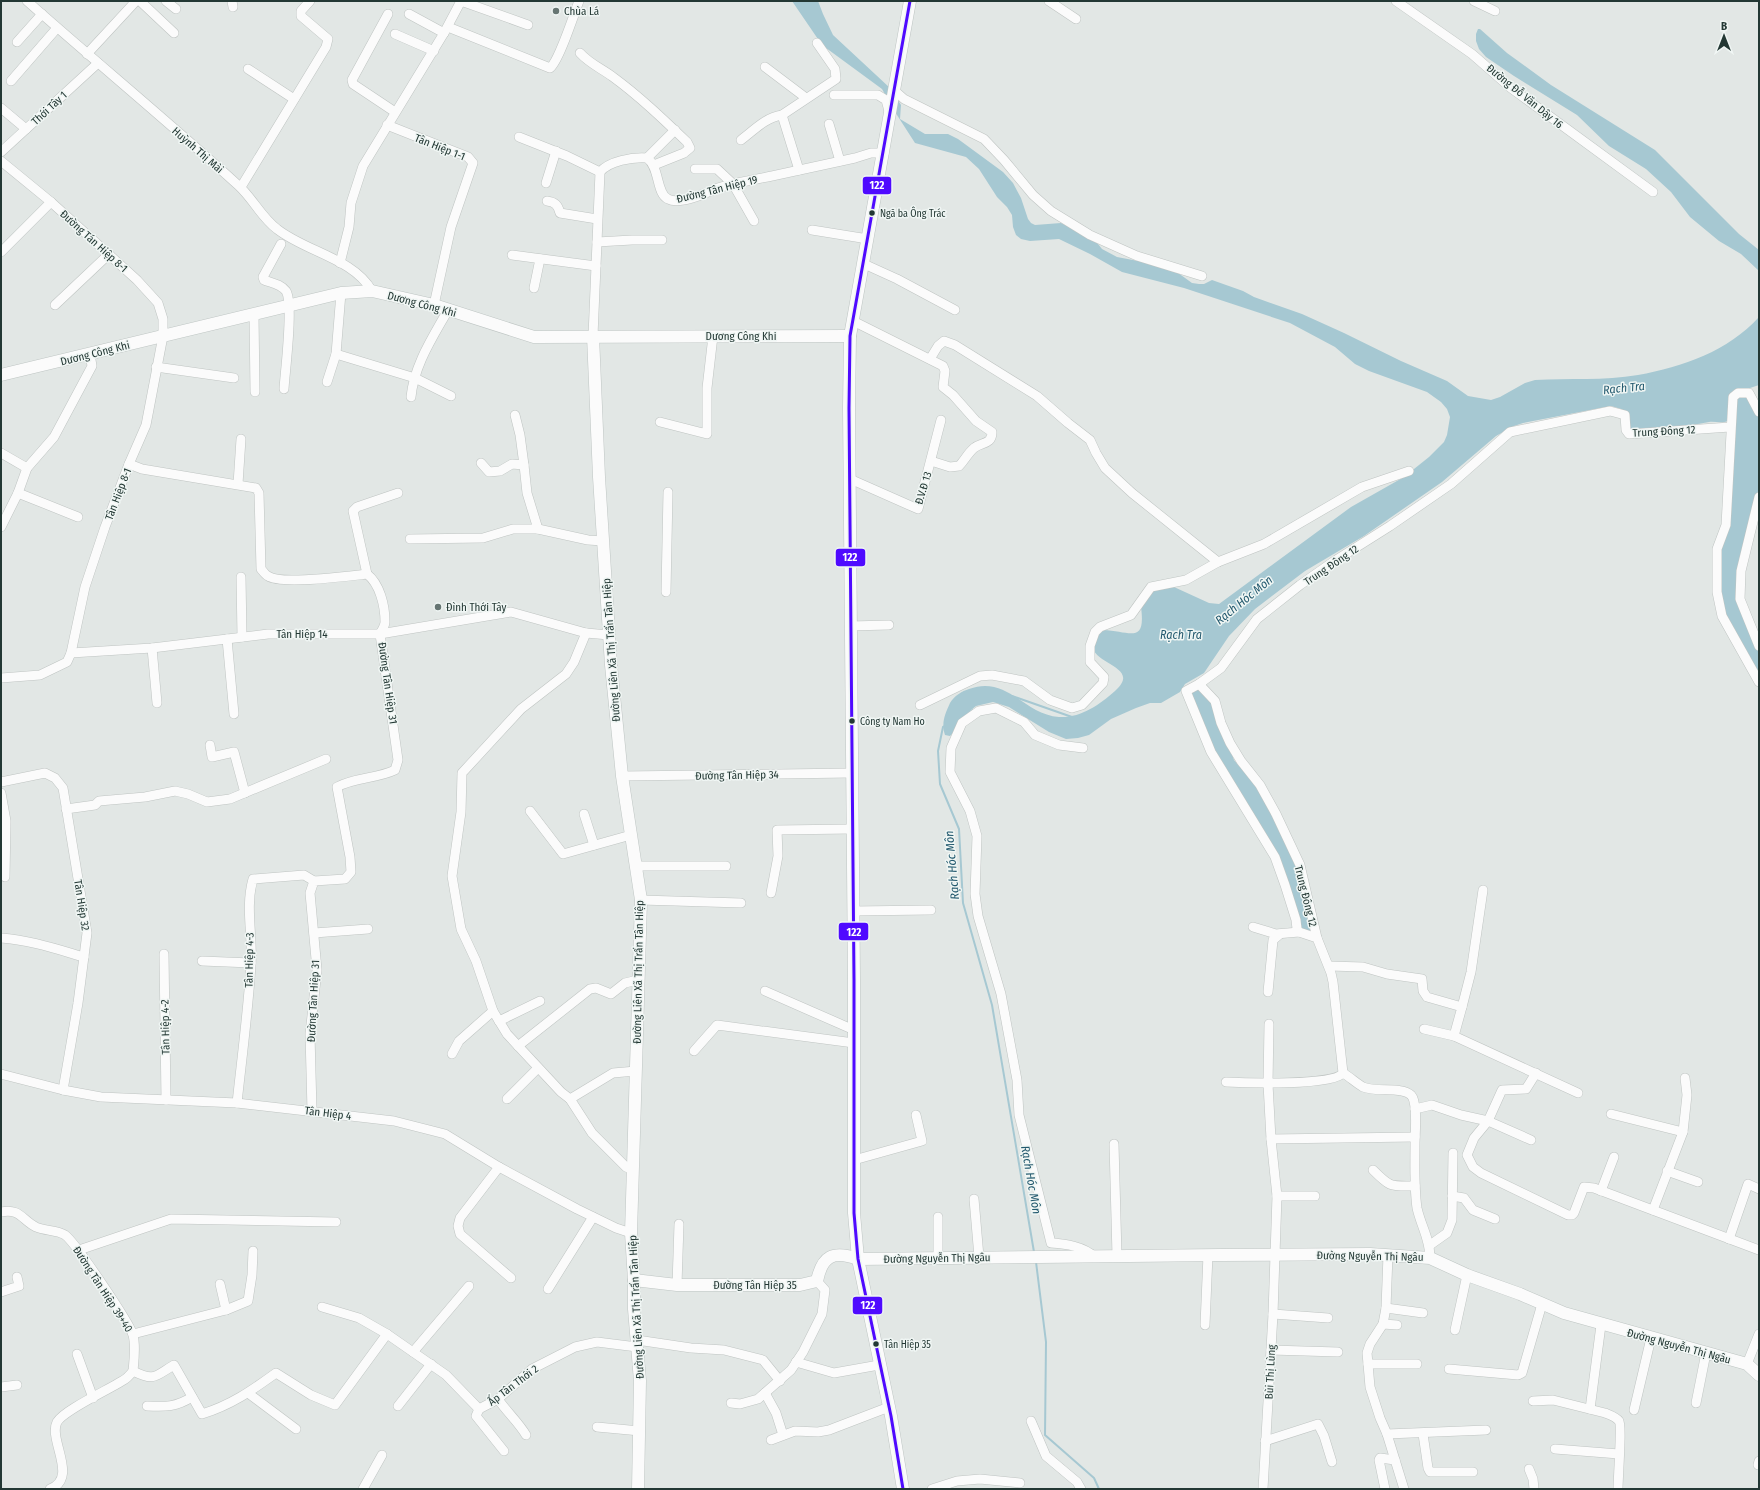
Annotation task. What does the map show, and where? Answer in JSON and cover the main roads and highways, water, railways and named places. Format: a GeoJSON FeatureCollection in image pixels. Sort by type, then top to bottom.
{"type":"FeatureCollection","features":[{"type":"Feature","properties":{"kind":"main road"},"geometry":{"type":"LineString","coordinates":[[903,1489],[889,1407],[858,1259],[854,1213],[854,1030],[850,626],[850,336],[891,116],[910,1]]}},
{"type":"Feature","properties":{"kind":"main road","name":"Dương Công Khi"},"geometry":{"type":"LineString","coordinates":[[1,375],[342,293],[372,291],[434,304],[448,310],[534,337],[850,336]]}},
{"type":"Feature","properties":{"kind":"main road","name":"Đường Liên Xã Thị Trấn Tân Hiệp"},"geometry":{"type":"LineString","coordinates":[[593,336],[609,635],[622,776],[641,900],[632,1233],[634,1309],[640,1381],[638,1489]]}},
{"type":"Feature","properties":{"kind":"main road","name":"Đường Tân Hiệp 35"},"geometry":{"type":"LineString","coordinates":[[634,1280],[677,1285],[800,1285],[817,1281],[823,1261],[830,1257],[848,1255],[858,1259]]}},
{"type":"Feature","properties":{"kind":"main road","name":"Đường Nguyễn Thị Ngâu"},"geometry":{"type":"LineString","coordinates":[[858,1259],[1208,1255],[1388,1255],[1430,1258],[1564,1314],[1747,1364],[1759,1375]]}},
{"type":"Feature","properties":{"kind":"water","name":"Rạch Tra"},"geometry":{"type":"Polygon","coordinates":[[[792,1],[818,1],[833,35],[890,88],[901,105],[900,119],[925,134],[948,134],[958,139],[1003,172],[1013,183],[1021,198],[1028,219],[1035,225],[1061,223],[1094,239],[1102,249],[1117,257],[1154,264],[1174,270],[1192,283],[1204,284],[1212,280],[1302,314],[1447,381],[1468,396],[1491,400],[1500,397],[1525,383],[1535,380],[1599,379],[1625,377],[1655,372],[1704,356],[1733,339],[1747,329],[1759,317],[1759,385],[1732,394],[1727,421],[1723,422],[1632,430],[1628,428],[1621,409],[1611,406],[1514,426],[1496,436],[1442,482],[1364,536],[1305,571],[1255,609],[1229,636],[1204,673],[1185,684],[1180,692],[1161,703],[1150,703],[1111,719],[1089,735],[1066,739],[1049,732],[1009,707],[993,702],[976,706],[965,715],[950,736],[945,735],[943,726],[944,719],[952,700],[964,691],[983,686],[995,687],[1005,691],[1047,715],[1067,717],[1082,713],[1096,706],[1115,691],[1122,682],[1123,676],[1119,670],[1098,655],[1093,649],[1093,641],[1103,630],[1128,633],[1138,631],[1141,627],[1142,619],[1141,607],[1155,587],[1174,587],[1209,603],[1219,604],[1351,507],[1404,477],[1429,457],[1444,442],[1447,435],[1450,417],[1447,409],[1441,402],[1427,392],[1369,371],[1355,364],[1335,347],[1290,323],[1184,288],[1122,272],[1059,239],[1030,241],[1021,239],[1016,235],[1013,227],[1012,215],[1007,207],[997,197],[979,169],[966,157],[915,143],[897,115],[882,89],[822,45],[792,1]]]}},
{"type":"Feature","properties":{"kind":"water"},"geometry":{"type":"Polygon","coordinates":[[[1478,29],[1480,29],[1507,53],[1551,85],[1655,150],[1739,234],[1759,250],[1759,271],[1741,254],[1719,241],[1690,217],[1671,192],[1646,169],[1609,146],[1577,115],[1486,57],[1479,49],[1476,41],[1478,29]]]}},
{"type":"Feature","properties":{"kind":"water"},"geometry":{"type":"Polygon","coordinates":[[[1747,397],[1752,402],[1759,418],[1759,487],[1738,573],[1745,619],[1759,652],[1759,677],[1724,611],[1720,593],[1720,552],[1736,398],[1747,397]]]}},
{"type":"Feature","properties":{"kind":"water"},"geometry":{"type":"Polygon","coordinates":[[[1198,685],[1213,698],[1234,760],[1255,784],[1271,811],[1297,864],[1311,932],[1303,931],[1294,901],[1271,844],[1212,751],[1190,690],[1198,685]]]}},
{"type":"Feature","properties":{"kind":"waterway","name":"Rạch Hóc Môn"},"geometry":{"type":"LineString","coordinates":[[1012,696],[1072,717]]}},
{"type":"Feature","properties":{"kind":"waterway","name":"Rạch Hóc Môn"},"geometry":{"type":"LineString","coordinates":[[963,716],[973,710]]}},
{"type":"Feature","properties":{"kind":"waterway","name":"Rạch Hóc Môn"},"geometry":{"type":"LineString","coordinates":[[945,726],[943,727],[938,751],[940,784],[959,829],[963,903],[992,1005],[1034,1252]]}},
{"type":"Feature","properties":{"kind":"waterway","name":"Rạch Hóc Môn"},"geometry":{"type":"LineString","coordinates":[[1036,1262],[1046,1342],[1045,1435],[1094,1478],[1099,1489]]}},
{"type":"Feature","properties":{"kind":"place","name":"Chùa Lá"},"geometry":{"type":"Point","coordinates":[556,11]}},
{"type":"Feature","properties":{"kind":"place","name":"Ngã ba Ông Trác"},"geometry":{"type":"Point","coordinates":[872,213]}},
{"type":"Feature","properties":{"kind":"place","name":"Đình Thới Tây"},"geometry":{"type":"Point","coordinates":[438,607]}},
{"type":"Feature","properties":{"kind":"place","name":"Công ty Nam Ho"},"geometry":{"type":"Point","coordinates":[852,721]}},
{"type":"Feature","properties":{"kind":"place","name":"Tân Hiệp 35"},"geometry":{"type":"Point","coordinates":[876,1344]}}]}
